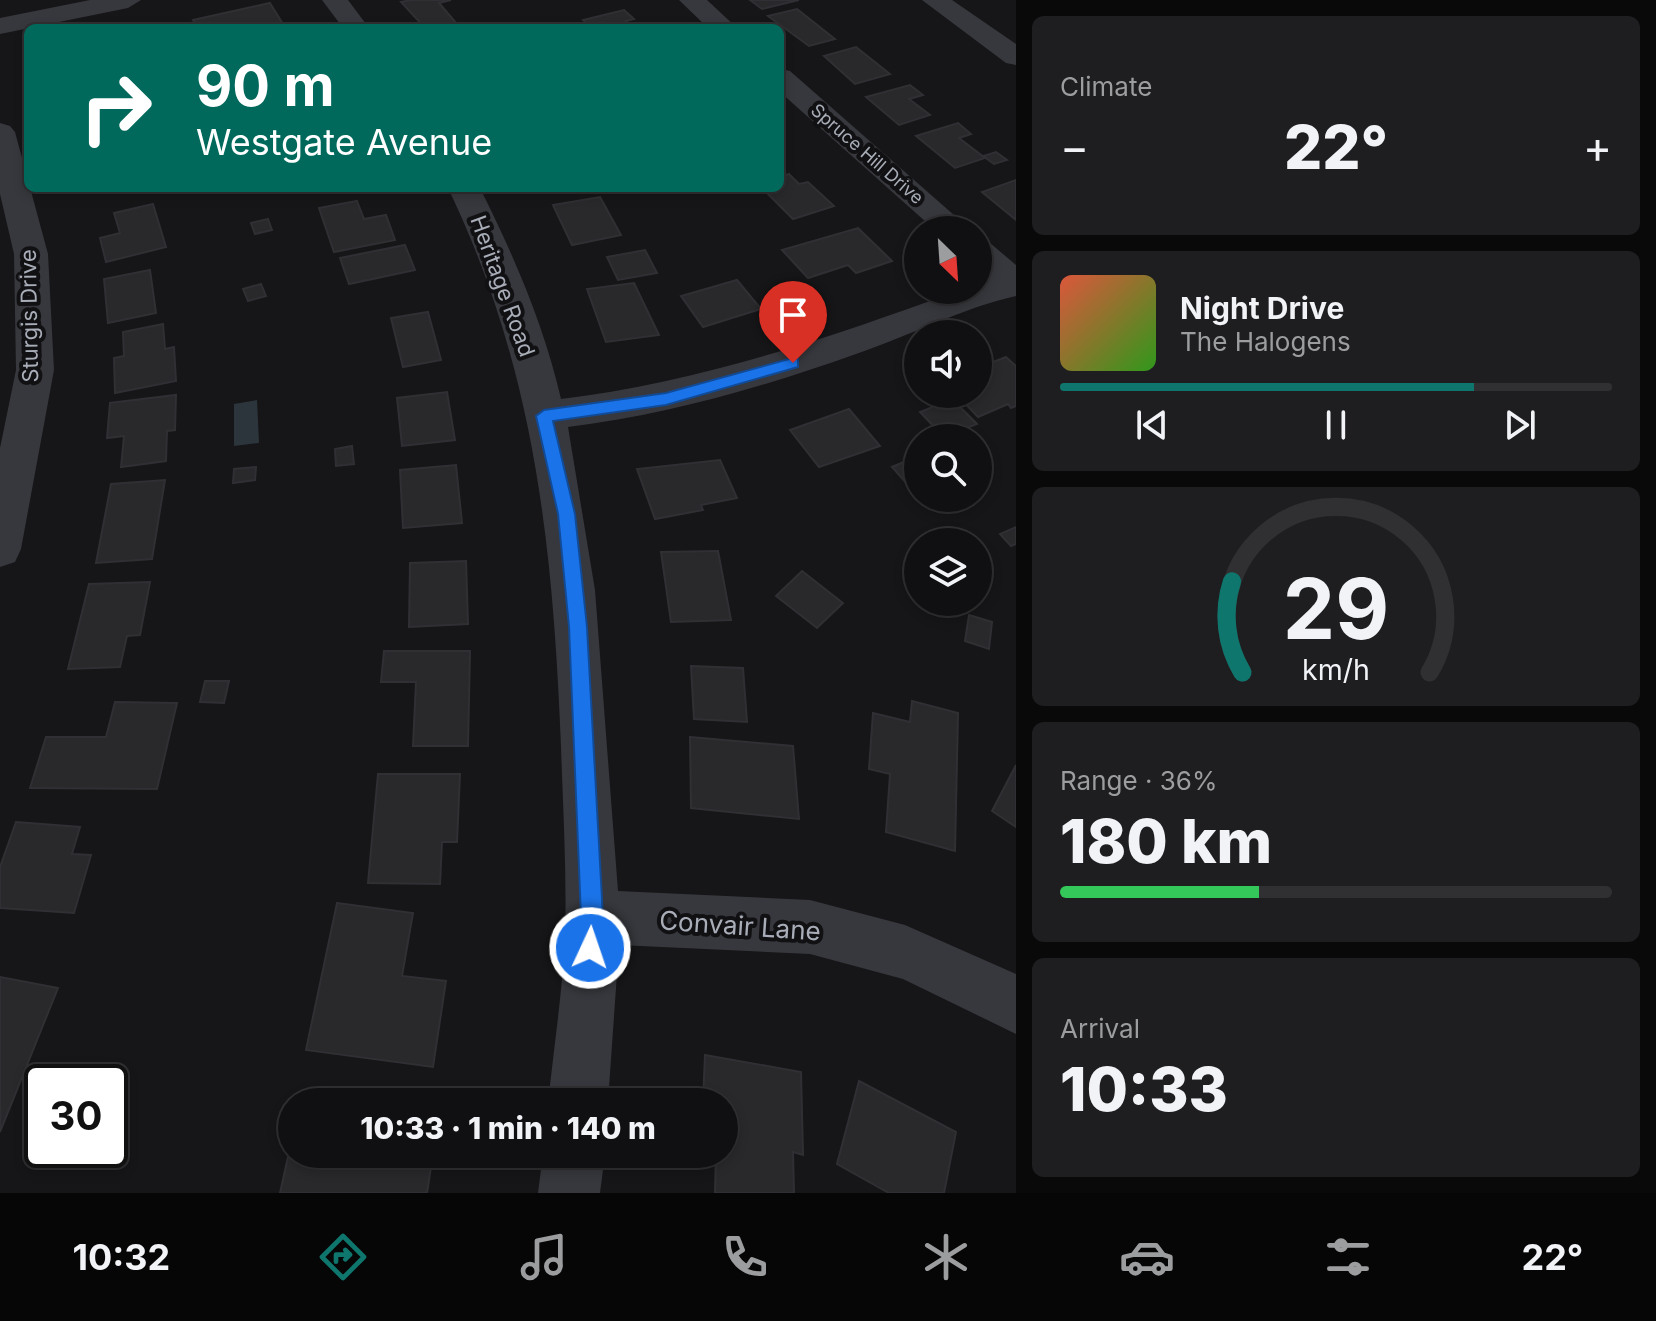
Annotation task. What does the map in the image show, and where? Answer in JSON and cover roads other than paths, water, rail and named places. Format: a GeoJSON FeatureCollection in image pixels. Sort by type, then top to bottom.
{"type":"FeatureCollection","features":[{"type":"Feature","properties":{"kind":"street"},"geometry":{"type":"LineString","coordinates":[[0,26],[128,0]]}},
{"type":"Feature","properties":{"kind":"street"},"geometry":{"type":"LineString","coordinates":[[335,0],[353,24]]}},
{"type":"Feature","properties":{"kind":"street"},"geometry":{"type":"LineString","coordinates":[[692,0],[719,24]]}},
{"type":"Feature","properties":{"kind":"street"},"geometry":{"type":"LineString","coordinates":[[935,0],[1016,57]]}},
{"type":"Feature","properties":{"kind":"street","name":"Spruce Hill Drive"},"geometry":{"type":"LineString","coordinates":[[784,80],[939,216]]}},
{"type":"Feature","properties":{"kind":"street","name":"Sturgis Drive"},"geometry":{"type":"LineString","coordinates":[[0,132],[31,254],[35,370],[0,549]]}},
{"type":"Feature","properties":{"kind":"street","name":"Heritage Road"},"geometry":{"type":"LineString","coordinates":[[466,192],[500,266],[525,335],[566,514],[578,627],[592,917],[579,1088]]}},
{"type":"Feature","properties":{"kind":"street"},"geometry":{"type":"LineString","coordinates":[[992,263],[1016,283]]}},
{"type":"Feature","properties":{"kind":"street"},"geometry":{"type":"LineString","coordinates":[[544,416],[600,411],[722,385],[1016,283]]}},
{"type":"Feature","properties":{"kind":"street","name":"Convair Lane"},"geometry":{"type":"LineString","coordinates":[[592,917],[810,927],[905,952],[975,982],[1016,1006]]}},
{"type":"Feature","properties":{"kind":"street"},"geometry":{"type":"LineString","coordinates":[[569,1193],[572,1168]]}}]}
